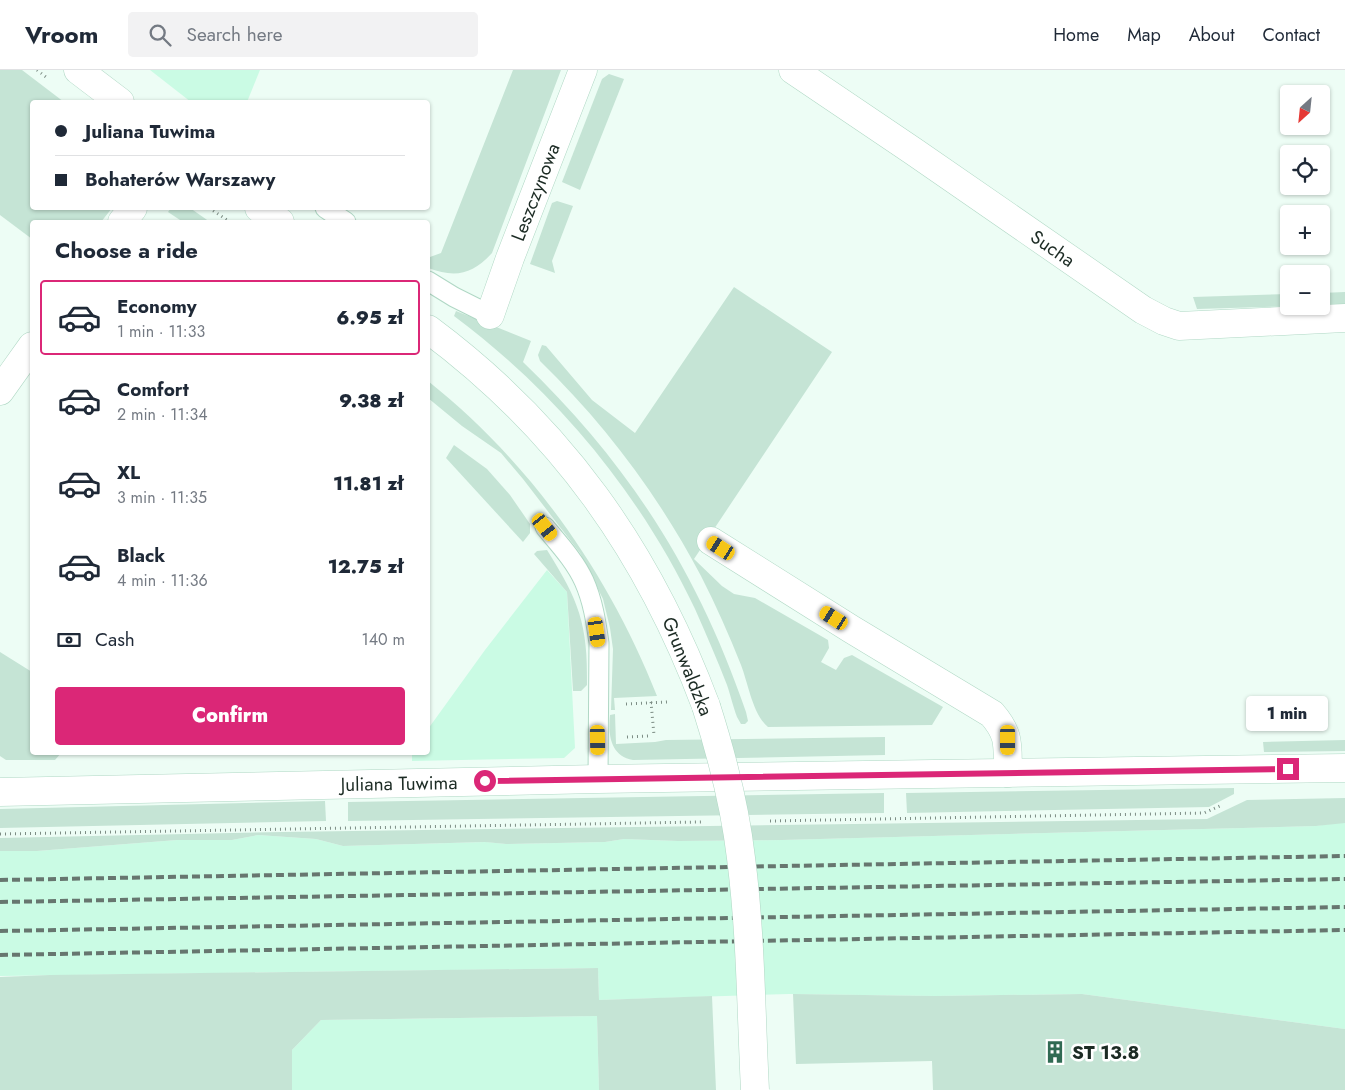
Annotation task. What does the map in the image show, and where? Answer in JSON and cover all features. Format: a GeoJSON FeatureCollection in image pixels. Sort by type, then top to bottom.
{"type":"FeatureCollection","features":[{"type":"Feature","properties":{"kind":"street"},"geometry":{"type":"LineString","coordinates":[[78,70],[117,100]]}},
{"type":"Feature","properties":{"kind":"street","name":"Leszczynowa"},"geometry":{"type":"LineString","coordinates":[[490,315],[510,258],[583,70]]}},
{"type":"Feature","properties":{"kind":"street","name":"Sucha"},"geometry":{"type":"LineString","coordinates":[[793,70],[914,151],[1143,310],[1164,321],[1179,326],[1345,318]]}},
{"type":"Feature","properties":{"kind":"street"},"geometry":{"type":"LineString","coordinates":[[124,220],[131,210]]}},
{"type":"Feature","properties":{"kind":"street"},"geometry":{"type":"LineString","coordinates":[[262,210],[277,220]]}},
{"type":"Feature","properties":{"kind":"street","name":"Grunwaldzka"},"geometry":{"type":"LineString","coordinates":[[430,331],[468,360],[503,392],[548,438],[589,488],[621,534],[652,584],[679,639],[706,706],[726,778],[741,858],[748,926],[755,1090]]}},
{"type":"Feature","properties":{"kind":"street"},"geometry":{"type":"LineString","coordinates":[[0,391],[30,349]]}},
{"type":"Feature","properties":{"kind":"street"},"geometry":{"type":"LineString","coordinates":[[711,541],[992,714],[1003,726],[1008,740],[1008,774]]}},
{"type":"Feature","properties":{"kind":"street","name":"Juliana Tuwima"},"geometry":{"type":"LineString","coordinates":[[0,792],[598,779],[1345,768]]}},
{"type":"Feature","properties":{"kind":"lane"},"geometry":{"type":"LineString","coordinates":[[328,210],[343,220]]}},
{"type":"Feature","properties":{"kind":"lane"},"geometry":{"type":"LineString","coordinates":[[430,282],[454,298],[490,315]]}},
{"type":"Feature","properties":{"kind":"lane"},"geometry":{"type":"LineString","coordinates":[[545,527],[571,559],[584,580],[596,621],[599,643],[598,779]]}},
{"type":"Feature","properties":{"kind":"path"},"geometry":{"type":"LineString","coordinates":[[212,210],[227,220]]}},
{"type":"Feature","properties":{"kind":"path"},"geometry":{"type":"LineString","coordinates":[[627,704],[660,702]]}},
{"type":"Feature","properties":{"kind":"path"},"geometry":{"type":"LineString","coordinates":[[649,703],[654,735]]}},
{"type":"Feature","properties":{"kind":"path"},"geometry":{"type":"LineString","coordinates":[[629,737],[649,736]]}},
{"type":"Feature","properties":{"kind":"path"},"geometry":{"type":"LineString","coordinates":[[765,821],[1204,813],[1228,802]]}},
{"type":"Feature","properties":{"kind":"path"},"geometry":{"type":"LineString","coordinates":[[0,834],[705,822]]}},
{"type":"Feature","properties":{"kind":"shaded area"},"geometry":{"type":"Polygon","coordinates":[[[0,70],[22,70],[61,100],[30,100],[30,210],[110,210],[103,220],[30,220],[30,238],[0,215],[0,70]]]}},
{"type":"Feature","properties":{"kind":"shaded area"},"geometry":{"type":"Polygon","coordinates":[[[150,70],[260,70],[248,100],[188,100],[150,70]]]}},
{"type":"Feature","properties":{"kind":"shaded area"},"geometry":{"type":"Polygon","coordinates":[[[513,70],[561,70],[492,253],[470,270],[447,273],[430,269],[430,257],[441,253],[513,70]]]}},
{"type":"Feature","properties":{"kind":"shaded area"},"geometry":{"type":"Polygon","coordinates":[[[609,74],[624,79],[580,190],[562,182],[602,79],[609,74]]]}},
{"type":"Feature","properties":{"kind":"shaded area"},"geometry":{"type":"Polygon","coordinates":[[[557,201],[573,206],[552,261],[555,273],[530,264],[552,203],[557,201]]]}},
{"type":"Feature","properties":{"kind":"shaded area"},"geometry":{"type":"Polygon","coordinates":[[[170,210],[193,210],[207,220],[180,220],[168,212],[170,210]]]}},
{"type":"Feature","properties":{"kind":"shaded area"},"geometry":{"type":"Polygon","coordinates":[[[734,287],[832,352],[694,559],[722,586],[734,594],[755,598],[828,640],[829,648],[821,662],[836,670],[844,658],[852,655],[943,707],[932,725],[768,727],[758,715],[741,665],[712,598],[685,546],[667,517],[608,435],[540,361],[538,355],[542,345],[546,346],[592,400],[635,433],[734,287]]]}},
{"type":"Feature","properties":{"kind":"shaded area"},"geometry":{"type":"Polygon","coordinates":[[[1345,292],[1345,305],[1330,306],[1330,293],[1345,292]]]}},
{"type":"Feature","properties":{"kind":"shaded area"},"geometry":{"type":"Polygon","coordinates":[[[1280,294],[1280,306],[1197,309],[1193,297],[1280,294]]]}},
{"type":"Feature","properties":{"kind":"shaded area"},"geometry":{"type":"Polygon","coordinates":[[[456,311],[531,341],[523,362],[596,440],[656,523],[682,567],[706,613],[727,661],[746,712],[748,721],[745,724],[741,724],[737,717],[727,685],[695,609],[673,566],[621,485],[561,412],[527,378],[454,316],[456,311]]]}},
{"type":"Feature","properties":{"kind":"shaded area"},"geometry":{"type":"Polygon","coordinates":[[[430,383],[465,413],[500,448],[533,485],[563,524],[591,564],[615,607],[638,651],[657,696],[614,698],[615,710],[611,710],[613,649],[610,628],[603,599],[580,553],[501,453],[462,426],[430,400],[430,383]]]}},
{"type":"Feature","properties":{"kind":"shaded area"},"geometry":{"type":"Polygon","coordinates":[[[454,445],[487,469],[510,495],[530,524],[530,533],[523,542],[446,458],[454,445]]]}},
{"type":"Feature","properties":{"kind":"shaded area"},"geometry":{"type":"Polygon","coordinates":[[[547,550],[574,599],[583,629],[586,645],[587,685],[581,691],[573,691],[567,592],[534,554],[537,551],[547,550]]]}},
{"type":"Feature","properties":{"kind":"shaded area"},"geometry":{"type":"Polygon","coordinates":[[[547,570],[567,592],[575,748],[564,758],[412,761],[412,755],[430,755],[430,726],[485,650],[547,570]]]}},
{"type":"Feature","properties":{"kind":"shaded area"},"geometry":{"type":"Polygon","coordinates":[[[0,652],[30,671],[30,755],[59,755],[55,760],[6,760],[0,756],[0,652]]]}},
{"type":"Feature","properties":{"kind":"shaded area"},"geometry":{"type":"Polygon","coordinates":[[[615,714],[616,744],[666,740],[885,737],[885,755],[633,760],[619,754],[612,743],[610,737],[610,715],[615,714]]]}},
{"type":"Feature","properties":{"kind":"shaded area"},"geometry":{"type":"Polygon","coordinates":[[[1345,740],[1345,751],[1264,752],[1263,742],[1345,740]]]}},
{"type":"Feature","properties":{"kind":"shaded area"},"geometry":{"type":"Polygon","coordinates":[[[1234,788],[1234,794],[1209,807],[907,813],[906,793],[1234,788]]]}},
{"type":"Feature","properties":{"kind":"shaded area"},"geometry":{"type":"Polygon","coordinates":[[[884,793],[884,813],[348,821],[348,802],[884,793]]]}},
{"type":"Feature","properties":{"kind":"shaded area"},"geometry":{"type":"Polygon","coordinates":[[[1345,798],[1345,823],[1316,826],[782,840],[678,841],[624,839],[605,842],[506,844],[485,842],[343,846],[316,839],[258,835],[232,840],[177,840],[37,851],[0,851],[0,838],[283,832],[1207,819],[1247,800],[1345,798]]]}},
{"type":"Feature","properties":{"kind":"shaded area"},"geometry":{"type":"Polygon","coordinates":[[[325,801],[326,821],[0,828],[0,809],[325,801]]]}},
{"type":"Feature","properties":{"kind":"shaded area"},"geometry":{"type":"Polygon","coordinates":[[[1345,823],[1345,1029],[1082,994],[935,996],[789,994],[599,1000],[598,968],[0,976],[0,851],[37,851],[177,840],[232,840],[258,835],[316,839],[343,846],[486,842],[506,844],[605,842],[624,839],[678,841],[782,840],[1316,826],[1345,823]]]}},
{"type":"Feature","properties":{"kind":"shaded area"},"geometry":{"type":"Polygon","coordinates":[[[598,968],[599,1000],[712,996],[716,1090],[599,1090],[597,1016],[321,1020],[292,1050],[292,1090],[0,1090],[0,977],[598,968]]]}},
{"type":"Feature","properties":{"kind":"shaded area"},"geometry":{"type":"Polygon","coordinates":[[[793,994],[935,996],[1082,994],[1345,1029],[1345,1090],[933,1090],[932,1061],[796,1064],[793,994]]]}},
{"type":"Feature","properties":{"kind":"shaded area"},"geometry":{"type":"Polygon","coordinates":[[[597,1016],[599,1090],[292,1090],[292,1050],[321,1020],[597,1016]]]}},
{"type":"Feature","properties":{"kind":"railway"},"geometry":{"type":"LineString","coordinates":[[0,880],[1345,856]]}},
{"type":"Feature","properties":{"kind":"railway"},"geometry":{"type":"LineString","coordinates":[[0,902],[1345,879]]}},
{"type":"Feature","properties":{"kind":"railway"},"geometry":{"type":"LineString","coordinates":[[0,931],[1345,907]]}},
{"type":"Feature","properties":{"kind":"railway"},"geometry":{"type":"LineString","coordinates":[[0,955],[1345,930]]}},
{"type":"Feature","properties":{"kind":"place","name":"ST 13.8"},"geometry":{"type":"Point","coordinates":[1055,1052]}},
{"type":"Feature","properties":{"kind":"route"},"geometry":{"type":"LineString","coordinates":[[485,781],[1288,769]]}}]}
